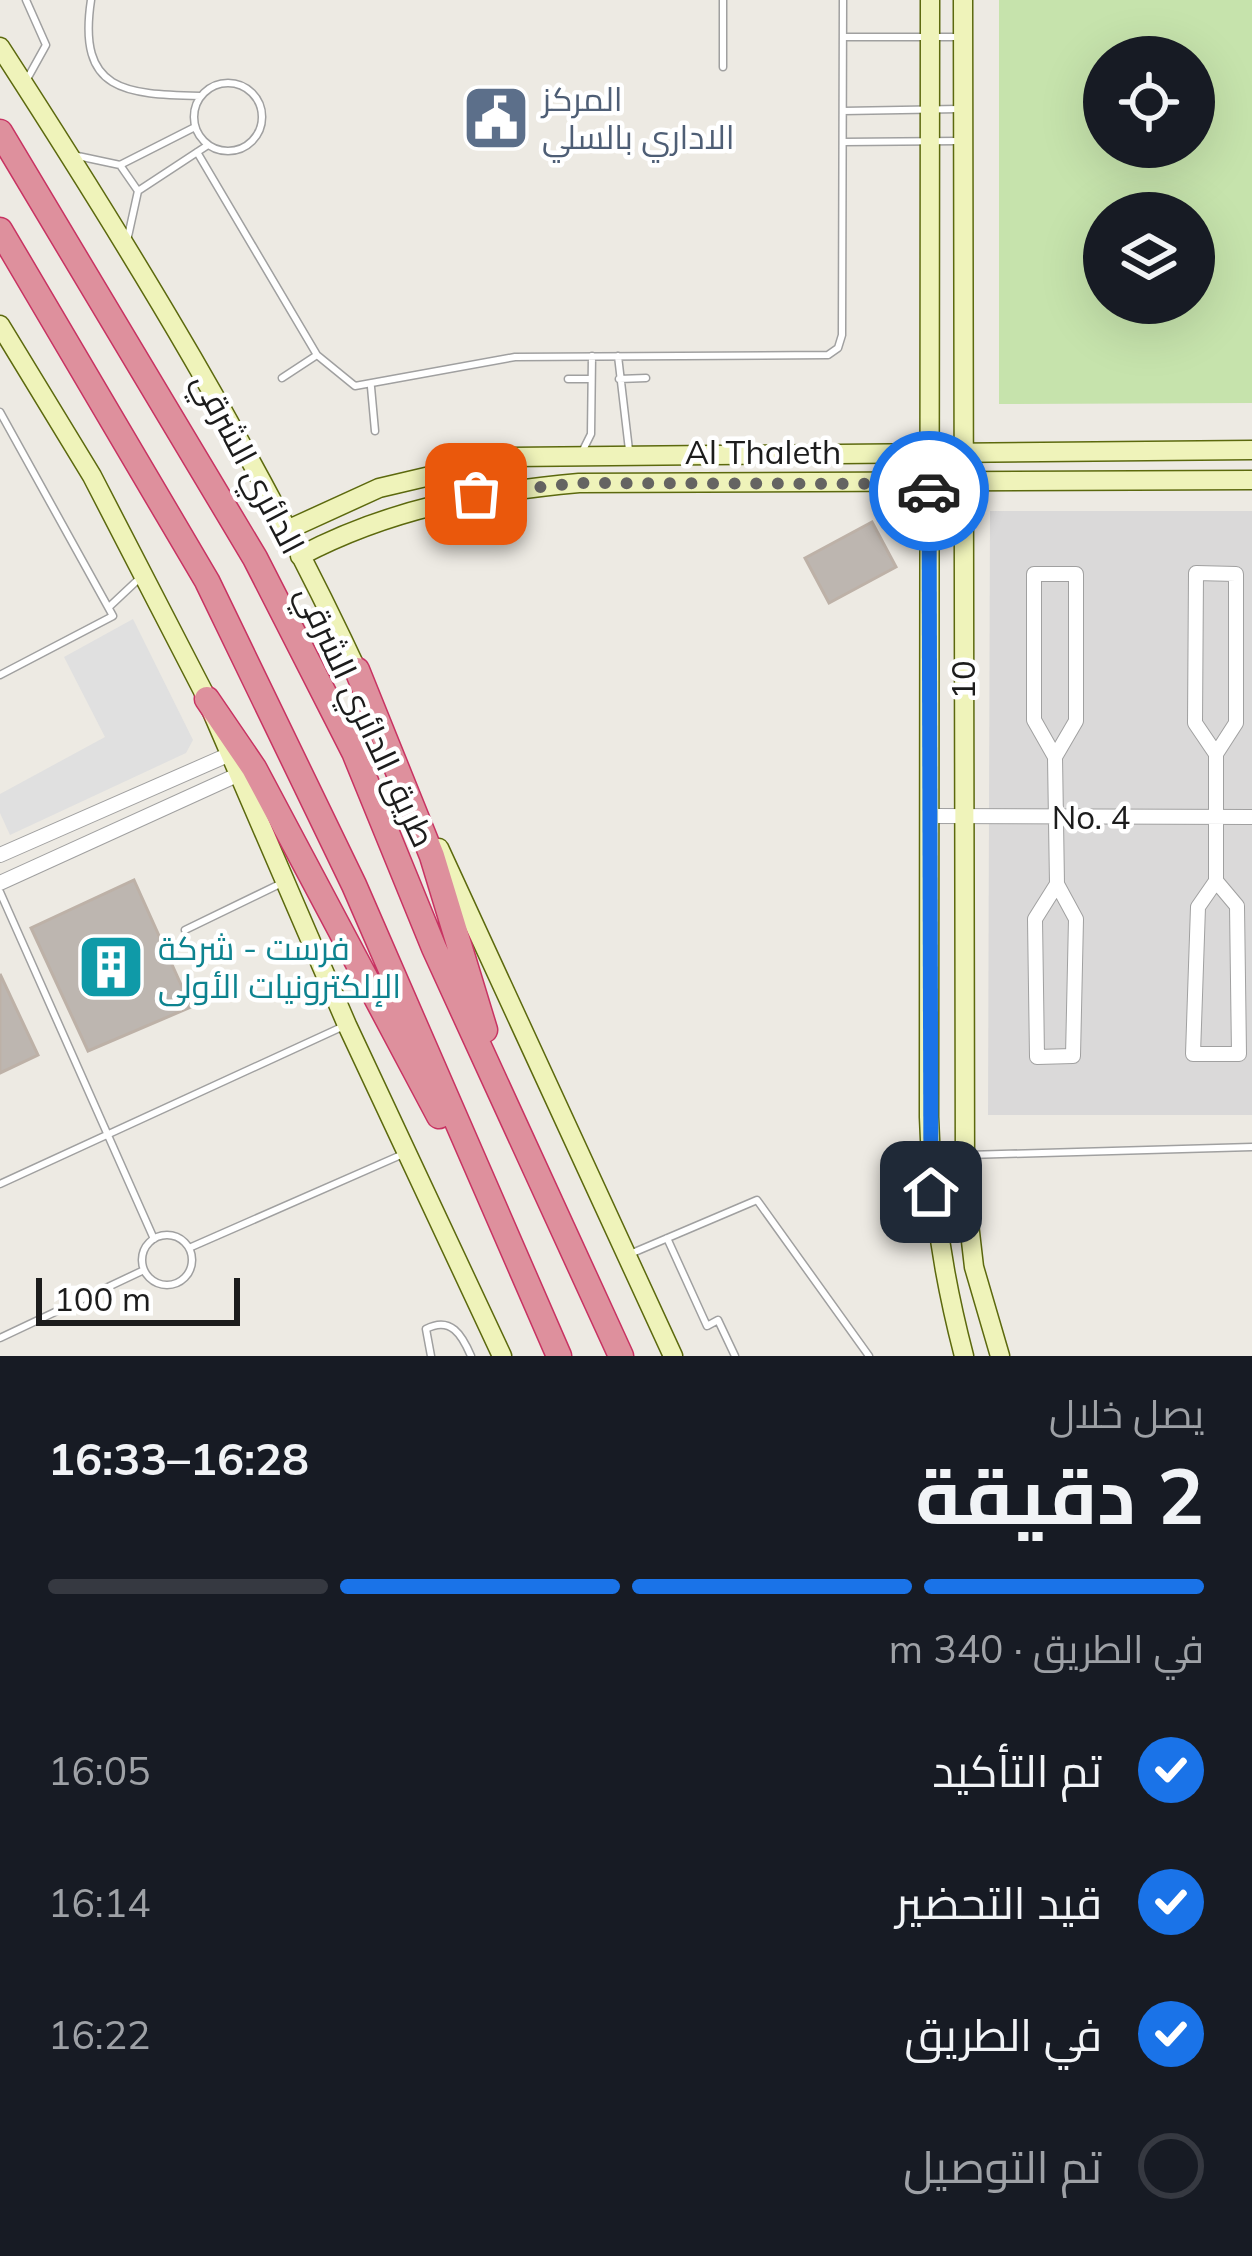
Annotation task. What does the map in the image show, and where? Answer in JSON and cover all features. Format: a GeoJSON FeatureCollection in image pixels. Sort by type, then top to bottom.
{"type":"FeatureCollection","features":[{"type":"Feature","properties":{"kind":"highway","name":"طريق الدائري الشرقي"},"geometry":{"type":"LineString","coordinates":[[0,131],[255,558],[354,752],[514,1124],[621,1356]]}},
{"type":"Feature","properties":{"kind":"highway"},"geometry":{"type":"LineString","coordinates":[[0,230],[207,581],[354,885],[559,1356]]}},
{"type":"Feature","properties":{"kind":"highway"},"geometry":{"type":"LineString","coordinates":[[357,670],[432,856],[514,1124]]}},
{"type":"Feature","properties":{"kind":"highway"},"geometry":{"type":"LineString","coordinates":[[207,699],[484,1190]]}},
{"type":"Feature","properties":{"kind":"street","name":"10"},"geometry":{"type":"LineString","coordinates":[[930,0],[931,1192],[943,1275],[964,1356]]}},
{"type":"Feature","properties":{"kind":"street","name":"10"},"geometry":{"type":"LineString","coordinates":[[962,0],[964,1155],[974,1268],[1000,1356]]}},
{"type":"Feature","properties":{"kind":"street","name":"الدائري الشرقي"},"geometry":{"type":"LineString","coordinates":[[0,47],[126,244],[287,530],[357,670],[673,1356]]}},
{"type":"Feature","properties":{"kind":"street"},"geometry":{"type":"LineString","coordinates":[[0,325],[92,476],[207,699]]}},
{"type":"Feature","properties":{"kind":"street","name":"Al Thaleth"},"geometry":{"type":"LineString","coordinates":[[287,530],[336,505],[420,475],[511,457],[1252,450]]}},
{"type":"Feature","properties":{"kind":"street","name":"Al Thaleth"},"geometry":{"type":"LineString","coordinates":[[300,556],[390,514],[517,488],[579,483],[1252,480]]}},
{"type":"Feature","properties":{"kind":"street"},"geometry":{"type":"LineString","coordinates":[[1216,754],[1196,723],[1196,573],[1236,574],[1236,723],[1216,754],[1216,881],[1198,907],[1193,1054],[1239,1054],[1237,906],[1216,881]]}},
{"type":"Feature","properties":{"kind":"street"},"geometry":{"type":"LineString","coordinates":[[1055,757],[1076,721],[1076,574],[1034,574],[1034,720],[1055,757],[1057,884],[1076,919],[1073,1056],[1037,1057],[1035,919],[1057,884]]}},
{"type":"Feature","properties":{"kind":"street"},"geometry":{"type":"LineString","coordinates":[[2,850],[241,761]]}},
{"type":"Feature","properties":{"kind":"street"},"geometry":{"type":"LineString","coordinates":[[241,761],[284,883],[502,1356]]}},
{"type":"Feature","properties":{"kind":"street"},"geometry":{"type":"LineString","coordinates":[[0,887],[241,761]]}},
{"type":"Feature","properties":{"kind":"street","name":"No. 4"},"geometry":{"type":"LineString","coordinates":[[929,816],[1252,818]]}},
{"type":"Feature","properties":{"kind":"lane"},"geometry":{"type":"LineString","coordinates":[[24,84],[46,45],[26,0]]}},
{"type":"Feature","properties":{"kind":"lane"},"geometry":{"type":"LineString","coordinates":[[91,0],[87,42],[112,86],[132,94],[201,96],[220,84],[242,86],[262,112],[251,142],[230,151],[208,145],[195,127],[201,96]]}},
{"type":"Feature","properties":{"kind":"lane"},"geometry":{"type":"LineString","coordinates":[[724,0],[724,67]]}},
{"type":"Feature","properties":{"kind":"lane"},"geometry":{"type":"LineString","coordinates":[[197,152],[317,355],[349,384],[370,387],[500,359],[824,356],[838,348],[843,0]]}},
{"type":"Feature","properties":{"kind":"lane"},"geometry":{"type":"LineString","coordinates":[[843,37],[962,37]]}},
{"type":"Feature","properties":{"kind":"lane"},"geometry":{"type":"LineString","coordinates":[[843,111],[962,110]]}},
{"type":"Feature","properties":{"kind":"lane"},"geometry":{"type":"LineString","coordinates":[[70,154],[120,165],[195,127]]}},
{"type":"Feature","properties":{"kind":"lane"},"geometry":{"type":"LineString","coordinates":[[843,142],[963,141]]}},
{"type":"Feature","properties":{"kind":"lane"},"geometry":{"type":"LineString","coordinates":[[126,244],[138,191],[208,145]]}},
{"type":"Feature","properties":{"kind":"lane"},"geometry":{"type":"LineString","coordinates":[[120,165],[138,191]]}},
{"type":"Feature","properties":{"kind":"lane"},"geometry":{"type":"LineString","coordinates":[[281,378],[317,355]]}},
{"type":"Feature","properties":{"kind":"lane"},"geometry":{"type":"LineString","coordinates":[[580,455],[591,434],[592,356]]}},
{"type":"Feature","properties":{"kind":"lane"},"geometry":{"type":"LineString","coordinates":[[618,356],[630,453]]}},
{"type":"Feature","properties":{"kind":"lane"},"geometry":{"type":"LineString","coordinates":[[568,379],[591,379]]}},
{"type":"Feature","properties":{"kind":"lane"},"geometry":{"type":"LineString","coordinates":[[619,379],[646,379]]}},
{"type":"Feature","properties":{"kind":"lane"},"geometry":{"type":"LineString","coordinates":[[370,387],[375,430]]}},
{"type":"Feature","properties":{"kind":"lane"},"geometry":{"type":"LineString","coordinates":[[0,412],[113,616],[0,675]]}},
{"type":"Feature","properties":{"kind":"lane"},"geometry":{"type":"LineString","coordinates":[[110,607],[142,576]]}},
{"type":"Feature","properties":{"kind":"lane"},"geometry":{"type":"LineString","coordinates":[[185,930],[284,883]]}},
{"type":"Feature","properties":{"kind":"lane"},"geometry":{"type":"LineString","coordinates":[[0,887],[154,1239]]}},
{"type":"Feature","properties":{"kind":"lane"},"geometry":{"type":"LineString","coordinates":[[0,1184],[347,1025]]}},
{"type":"Feature","properties":{"kind":"lane"},"geometry":{"type":"LineString","coordinates":[[964,1155],[1252,1148]]}},
{"type":"Feature","properties":{"kind":"lane"},"geometry":{"type":"LineString","coordinates":[[189,1248],[405,1153]]}},
{"type":"Feature","properties":{"kind":"lane"},"geometry":{"type":"LineString","coordinates":[[626,1255],[757,1199],[869,1356]]}},
{"type":"Feature","properties":{"kind":"lane"},"geometry":{"type":"LineString","coordinates":[[174,1235],[189,1248],[192,1267],[174,1285],[160,1285],[144,1270],[142,1253],[154,1239],[174,1235]]}},
{"type":"Feature","properties":{"kind":"lane"},"geometry":{"type":"LineString","coordinates":[[667,1238],[707,1326],[718,1320],[735,1356]]}},
{"type":"Feature","properties":{"kind":"lane"},"geometry":{"type":"LineString","coordinates":[[0,1338],[144,1270]]}},
{"type":"Feature","properties":{"kind":"lane"},"geometry":{"type":"LineString","coordinates":[[431,1356],[427,1329],[440,1325],[452,1326],[471,1356]]}},
{"type":"Feature","properties":{"kind":"shaded area"},"geometry":{"type":"Polygon","coordinates":[[[990,511],[1252,511],[1252,1115],[988,1115],[990,511]]]}},
{"type":"Feature","properties":{"kind":"shaded area"},"geometry":{"type":"Polygon","coordinates":[[[133,619],[193,740],[186,753],[10,835],[0,813],[0,794],[105,737],[64,657],[133,619]]]}},
{"type":"Feature","properties":{"kind":"green space"},"geometry":{"type":"Polygon","coordinates":[[[999,0],[1252,0],[1252,403],[999,404],[999,0]]]}},
{"type":"Feature","properties":{"kind":"building"},"geometry":{"type":"Polygon","coordinates":[[[872,522],[896,567],[829,603],[805,558],[872,522]]]}},
{"type":"Feature","properties":{"kind":"building","name":"فرست - شركة الإلكترونيات الأولى"},"geometry":{"type":"Polygon","coordinates":[[[134,880],[191,1007],[88,1051],[31,928],[134,880]]]}},
{"type":"Feature","properties":{"kind":"building"},"geometry":{"type":"Polygon","coordinates":[[[0,974],[38,1055],[0,1073],[0,974]]]}},
{"type":"Feature","properties":{"kind":"way so far"},"geometry":{"type":"LineString","coordinates":[[476,494],[579,483],[929,484],[929,491]]}},
{"type":"Feature","properties":{"kind":"place","name":"المركز الاداري بالسلي"},"geometry":{"type":"Point","coordinates":[496,118]}},
{"type":"Feature","properties":{"kind":"place","name":"فرست - شركة الإلكترونيات الأولى"},"geometry":{"type":"Point","coordinates":[111,967]}},
{"type":"Feature","properties":{"kind":"route"},"geometry":{"type":"LineString","coordinates":[[929,491],[931,1192]]}}]}
